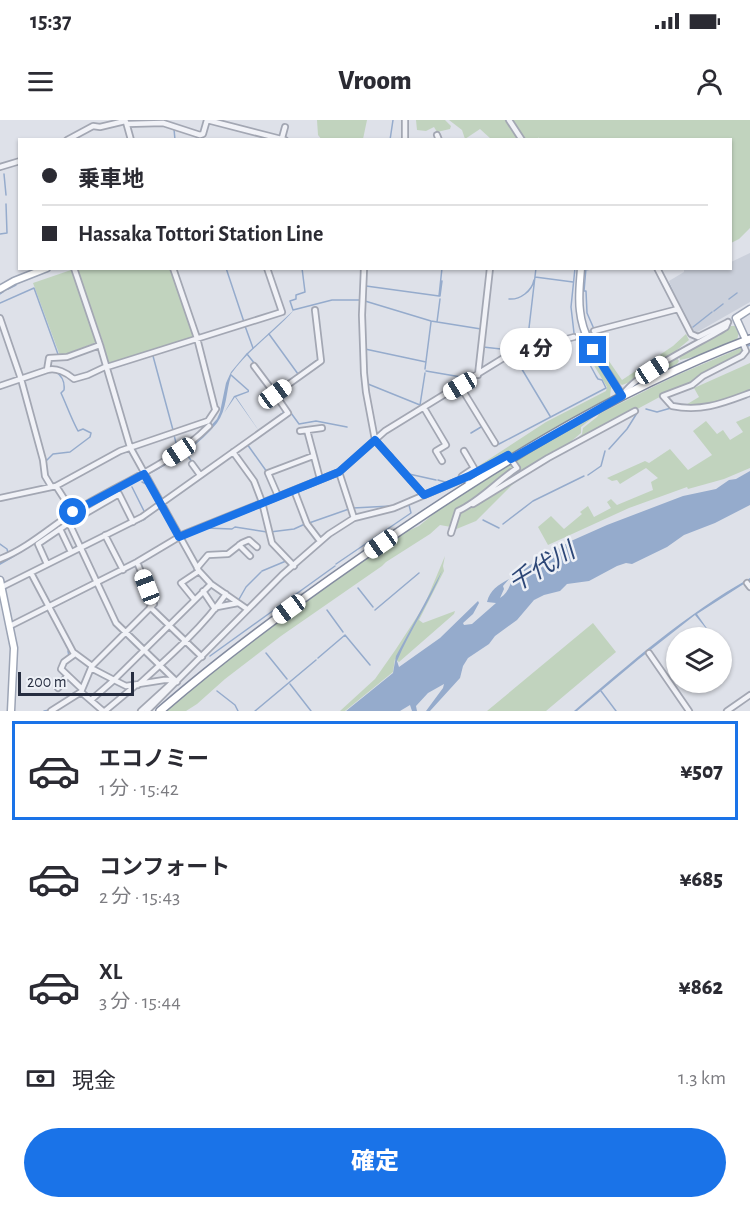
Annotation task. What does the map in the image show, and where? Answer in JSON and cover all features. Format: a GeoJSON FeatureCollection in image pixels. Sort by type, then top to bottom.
{"type":"FeatureCollection","features":[{"type":"Feature","properties":{"kind":"highway"},"geometry":{"type":"LineString","coordinates":[[160,711],[235,648],[381,544],[469,485],[622,396],[746,340]]}},
{"type":"Feature","properties":{"kind":"main road"},"geometry":{"type":"LineString","coordinates":[[0,289],[42,270]]}},
{"type":"Feature","properties":{"kind":"main road"},"geometry":{"type":"LineString","coordinates":[[581,270],[580,312],[584,329],[593,350],[622,396]]}},
{"type":"Feature","properties":{"kind":"main road"},"geometry":{"type":"LineString","coordinates":[[746,340],[736,318],[750,309]]}},
{"type":"Feature","properties":{"kind":"main road"},"geometry":{"type":"LineString","coordinates":[[1,584],[14,648],[11,711]]}},
{"type":"Feature","properties":{"kind":"street"},"geometry":{"type":"LineString","coordinates":[[71,138],[93,126],[100,127],[126,122],[163,123],[200,135],[203,134],[207,120],[279,138]]}},
{"type":"Feature","properties":{"kind":"street"},"geometry":{"type":"LineString","coordinates":[[405,120],[405,138]]}},
{"type":"Feature","properties":{"kind":"street"},"geometry":{"type":"LineString","coordinates":[[509,120],[521,138]]}},
{"type":"Feature","properties":{"kind":"street"},"geometry":{"type":"LineString","coordinates":[[126,122],[130,138]]}},
{"type":"Feature","properties":{"kind":"street"},"geometry":{"type":"LineString","coordinates":[[283,138],[285,127]]}},
{"type":"Feature","properties":{"kind":"street"},"geometry":{"type":"LineString","coordinates":[[0,167],[18,162]]}},
{"type":"Feature","properties":{"kind":"street"},"geometry":{"type":"LineString","coordinates":[[75,270],[107,366],[130,447],[198,569],[211,584],[247,609]]}},
{"type":"Feature","properties":{"kind":"street"},"geometry":{"type":"LineString","coordinates":[[0,498],[54,486],[110,455],[208,421],[216,409],[197,338],[174,270]]}},
{"type":"Feature","properties":{"kind":"street"},"geometry":{"type":"LineString","coordinates":[[0,386],[55,369],[67,373],[74,379],[107,366],[282,312],[268,270]]}},
{"type":"Feature","properties":{"kind":"street"},"geometry":{"type":"LineString","coordinates":[[364,270],[362,315],[364,373],[375,440],[424,495]]}},
{"type":"Feature","properties":{"kind":"street"},"geometry":{"type":"LineString","coordinates":[[478,375],[490,270]]}},
{"type":"Feature","properties":{"kind":"street"},"geometry":{"type":"LineString","coordinates":[[658,270],[691,334],[695,337],[736,318]]}},
{"type":"Feature","properties":{"kind":"street"},"geometry":{"type":"LineString","coordinates":[[594,331],[678,309]]}},
{"type":"Feature","properties":{"kind":"street"},"geometry":{"type":"LineString","coordinates":[[275,394],[321,361],[315,310]]}},
{"type":"Feature","properties":{"kind":"street"},"geometry":{"type":"LineString","coordinates":[[0,318],[21,379],[43,460],[45,476],[77,519]]}},
{"type":"Feature","properties":{"kind":"street"},"geometry":{"type":"LineString","coordinates":[[622,396],[628,386],[726,327],[729,322]]}},
{"type":"Feature","properties":{"kind":"street"},"geometry":{"type":"LineString","coordinates":[[10,626],[123,570],[179,537],[339,472],[385,431],[510,354],[574,337]]}},
{"type":"Feature","properties":{"kind":"street"},"geometry":{"type":"LineString","coordinates":[[746,340],[748,350],[744,355],[704,376],[696,383],[663,396],[672,406],[701,408],[712,407],[750,393]]}},
{"type":"Feature","properties":{"kind":"street"},"geometry":{"type":"LineString","coordinates":[[47,370],[49,358],[67,357],[100,345]]}},
{"type":"Feature","properties":{"kind":"street"},"geometry":{"type":"LineString","coordinates":[[677,356],[683,367]]}},
{"type":"Feature","properties":{"kind":"street"},"geometry":{"type":"LineString","coordinates":[[1,584],[31,573],[142,518],[288,414],[254,366]]}},
{"type":"Feature","properties":{"kind":"street"},"geometry":{"type":"LineString","coordinates":[[460,386],[495,443]]}},
{"type":"Feature","properties":{"kind":"street"},"geometry":{"type":"LineString","coordinates":[[424,408],[446,445],[436,451],[442,461]]}},
{"type":"Feature","properties":{"kind":"street"},"geometry":{"type":"LineString","coordinates":[[451,532],[458,512],[531,468],[635,411]]}},
{"type":"Feature","properties":{"kind":"street"},"geometry":{"type":"LineString","coordinates":[[0,559],[73,512],[144,474],[179,452],[209,426]]}},
{"type":"Feature","properties":{"kind":"street"},"geometry":{"type":"LineString","coordinates":[[300,431],[321,429]]}},
{"type":"Feature","properties":{"kind":"street"},"geometry":{"type":"LineString","coordinates":[[307,430],[320,479]]}},
{"type":"Feature","properties":{"kind":"street"},"geometry":{"type":"LineString","coordinates":[[450,483],[473,469],[464,451]]}},
{"type":"Feature","properties":{"kind":"street"},"geometry":{"type":"LineString","coordinates":[[233,452],[254,482],[262,502],[272,543],[294,566]]}},
{"type":"Feature","properties":{"kind":"street"},"geometry":{"type":"LineString","coordinates":[[141,711],[202,657],[247,609],[320,541],[354,518],[394,508],[469,476],[508,455],[517,468],[499,480],[473,504]]}},
{"type":"Feature","properties":{"kind":"street"},"geometry":{"type":"LineString","coordinates":[[278,496],[268,473],[313,456]]}},
{"type":"Feature","properties":{"kind":"street"},"geometry":{"type":"LineString","coordinates":[[192,464],[200,475]]}},
{"type":"Feature","properties":{"kind":"street"},"geometry":{"type":"LineString","coordinates":[[339,472],[354,518]]}},
{"type":"Feature","properties":{"kind":"street"},"geometry":{"type":"LineString","coordinates":[[469,476],[467,480],[469,485]]}},
{"type":"Feature","properties":{"kind":"street"},"geometry":{"type":"LineString","coordinates":[[294,490],[307,524],[320,541]]}},
{"type":"Feature","properties":{"kind":"street"},"geometry":{"type":"LineString","coordinates":[[46,564],[38,544],[69,522],[119,494],[132,522]]}},
{"type":"Feature","properties":{"kind":"street"},"geometry":{"type":"LineString","coordinates":[[69,522],[116,623],[176,681]]}},
{"type":"Feature","properties":{"kind":"street"},"geometry":{"type":"LineString","coordinates":[[60,529],[71,552]]}},
{"type":"Feature","properties":{"kind":"street"},"geometry":{"type":"LineString","coordinates":[[105,535],[123,570]]}},
{"type":"Feature","properties":{"kind":"street"},"geometry":{"type":"LineString","coordinates":[[194,599],[181,583],[198,569],[208,555],[228,554],[249,540],[257,547]]}},
{"type":"Feature","properties":{"kind":"street"},"geometry":{"type":"LineString","coordinates":[[238,546],[250,556]]}},
{"type":"Feature","properties":{"kind":"street"},"geometry":{"type":"LineString","coordinates":[[51,711],[82,690],[91,667],[154,604],[137,562]]}},
{"type":"Feature","properties":{"kind":"street"},"geometry":{"type":"LineString","coordinates":[[31,573],[75,654],[91,667],[123,686],[155,681],[176,681]]}},
{"type":"Feature","properties":{"kind":"street"},"geometry":{"type":"LineString","coordinates":[[91,700],[211,584]]}},
{"type":"Feature","properties":{"kind":"street"},"geometry":{"type":"LineString","coordinates":[[203,591],[216,608]]}},
{"type":"Feature","properties":{"kind":"street"},"geometry":{"type":"LineString","coordinates":[[75,654],[60,669],[104,711],[137,685],[186,640],[216,608],[225,594]]}},
{"type":"Feature","properties":{"kind":"street"},"geometry":{"type":"LineString","coordinates":[[216,608],[238,603]]}},
{"type":"Feature","properties":{"kind":"street"},"geometry":{"type":"LineString","coordinates":[[150,607],[202,657]]}},
{"type":"Feature","properties":{"kind":"street"},"geometry":{"type":"LineString","coordinates":[[649,652],[689,711]]}},
{"type":"Feature","properties":{"kind":"street"},"geometry":{"type":"LineString","coordinates":[[58,688],[67,676]]}},
{"type":"Feature","properties":{"kind":"street"},"geometry":{"type":"LineString","coordinates":[[147,711],[176,681]]}},
{"type":"Feature","properties":{"kind":"street"},"geometry":{"type":"LineString","coordinates":[[726,711],[750,695]]}},
{"type":"Feature","properties":{"kind":"shaded area"},"geometry":{"type":"Polygon","coordinates":[[[750,253],[750,302],[694,334],[669,281],[684,270],[732,270],[732,262],[750,253]]]}},
{"type":"Feature","properties":{"kind":"green space"},"geometry":{"type":"Polygon","coordinates":[[[317,120],[367,120],[363,138],[320,138],[318,135],[317,120]]]}},
{"type":"Feature","properties":{"kind":"green space"},"geometry":{"type":"Polygon","coordinates":[[[416,120],[445,120],[451,126],[450,129],[437,132],[434,127],[426,131],[417,130],[416,120]]]}},
{"type":"Feature","properties":{"kind":"green space"},"geometry":{"type":"Polygon","coordinates":[[[449,120],[507,120],[518,138],[490,138],[480,129],[465,138],[462,130],[449,120]]]}},
{"type":"Feature","properties":{"kind":"green space"},"geometry":{"type":"Polygon","coordinates":[[[512,120],[750,120],[750,228],[732,242],[732,138],[525,138],[512,120]]]}},
{"type":"Feature","properties":{"kind":"green space"},"geometry":{"type":"Polygon","coordinates":[[[71,270],[97,342],[60,356],[33,283],[71,270]]]}},
{"type":"Feature","properties":{"kind":"green space"},"geometry":{"type":"Polygon","coordinates":[[[77,270],[171,270],[194,338],[109,364],[77,270]]]}},
{"type":"Feature","properties":{"kind":"green space"},"geometry":{"type":"Polygon","coordinates":[[[731,326],[735,326],[739,332],[737,340],[702,355],[680,360],[679,356],[731,326]]]}},
{"type":"Feature","properties":{"kind":"green space"},"geometry":{"type":"Polygon","coordinates":[[[686,334],[689,340],[665,360],[649,372],[622,385],[588,338],[591,335],[622,380],[673,346],[686,334]]]}},
{"type":"Feature","properties":{"kind":"green space"},"geometry":{"type":"Polygon","coordinates":[[[583,339],[611,387],[610,397],[511,454],[509,452],[463,476],[546,422],[606,391],[607,387],[581,344],[580,340],[583,339]]]}},
{"type":"Feature","properties":{"kind":"green space"},"geometry":{"type":"Polygon","coordinates":[[[743,347],[744,352],[697,381],[667,393],[569,446],[582,434],[583,428],[599,414],[675,376],[743,347]]]}},
{"type":"Feature","properties":{"kind":"green space"},"geometry":{"type":"Polygon","coordinates":[[[677,358],[679,361],[677,364],[630,389],[629,387],[677,358]]]}},
{"type":"Feature","properties":{"kind":"green space"},"geometry":{"type":"Polygon","coordinates":[[[750,363],[750,391],[711,406],[684,406],[699,397],[694,388],[750,363]]]}},
{"type":"Feature","properties":{"kind":"green space"},"geometry":{"type":"Polygon","coordinates":[[[595,416],[581,427],[581,433],[561,450],[484,498],[519,468],[515,460],[595,416]]]}},
{"type":"Feature","properties":{"kind":"green space"},"geometry":{"type":"Polygon","coordinates":[[[750,416],[750,468],[724,479],[688,489],[687,487],[629,508],[548,545],[538,527],[551,516],[564,529],[588,506],[594,517],[611,508],[607,502],[611,499],[617,505],[653,490],[651,482],[658,478],[646,468],[620,484],[617,480],[612,481],[607,478],[645,461],[649,463],[670,449],[688,470],[712,455],[693,431],[706,421],[717,434],[723,430],[730,440],[743,432],[736,422],[750,416]]]}},
{"type":"Feature","properties":{"kind":"green space"},"geometry":{"type":"Polygon","coordinates":[[[511,463],[513,470],[455,511],[451,527],[440,525],[386,562],[281,636],[225,679],[197,704],[186,711],[165,711],[222,664],[312,597],[403,533],[419,526],[442,507],[511,463]]]}},
{"type":"Feature","properties":{"kind":"green space"},"geometry":{"type":"Polygon","coordinates":[[[537,466],[512,485],[476,521],[454,530],[460,512],[537,466]]]}},
{"type":"Feature","properties":{"kind":"green space"},"geometry":{"type":"Polygon","coordinates":[[[445,556],[444,571],[419,620],[423,623],[455,611],[454,614],[399,662],[395,659],[393,672],[345,711],[340,711],[375,679],[396,649],[424,606],[445,556]]]}},
{"type":"Feature","properties":{"kind":"green space"},"geometry":{"type":"Polygon","coordinates":[[[593,623],[616,652],[546,711],[487,711],[593,623]]]}},
{"type":"Feature","properties":{"kind":"water"},"geometry":{"type":"Polygon","coordinates":[[[294,310],[231,374],[249,390],[249,392],[236,397],[259,431],[235,397],[224,413],[234,396],[248,391],[231,376],[220,418],[189,450],[156,471],[87,508],[0,565],[0,560],[87,505],[142,476],[206,431],[220,412],[226,383],[231,372],[246,354],[294,310]]]}},
{"type":"Feature","properties":{"kind":"water","name":"千代川"},"geometry":{"type":"Polygon","coordinates":[[[750,471],[750,505],[715,523],[684,535],[667,547],[632,564],[617,566],[589,581],[567,584],[560,591],[534,600],[517,620],[495,636],[489,644],[468,658],[460,678],[430,711],[426,711],[444,684],[428,693],[416,706],[417,711],[412,711],[410,705],[400,711],[346,711],[393,673],[396,656],[442,571],[397,661],[399,667],[440,638],[478,601],[473,614],[463,623],[464,625],[472,624],[496,603],[487,602],[495,588],[509,579],[503,586],[500,598],[509,588],[513,575],[571,541],[683,496],[716,489],[729,480],[736,479],[750,471]]]}},
{"type":"Feature","properties":{"kind":"water"},"geometry":{"type":"Polygon","coordinates":[[[750,578],[697,614],[706,627],[695,615],[680,627],[676,627],[703,607],[750,578]]]}},
{"type":"Feature","properties":{"kind":"water"},"geometry":{"type":"Polygon","coordinates":[[[666,635],[666,638],[577,711],[574,711],[666,635]]]}},
{"type":"Feature","properties":{"kind":"waterway"},"geometry":{"type":"LineString","coordinates":[[390,138],[393,120]]}},
{"type":"Feature","properties":{"kind":"waterway"},"geometry":{"type":"LineString","coordinates":[[174,129],[175,138]]}},
{"type":"Feature","properties":{"kind":"waterway"},"geometry":{"type":"LineString","coordinates":[[4,174],[6,195]]}},
{"type":"Feature","properties":{"kind":"waterway"},"geometry":{"type":"LineString","coordinates":[[0,234],[7,233],[6,204]]}},
{"type":"Feature","properties":{"kind":"waterway"},"geometry":{"type":"LineString","coordinates":[[227,270],[244,322]]}},
{"type":"Feature","properties":{"kind":"waterway"},"geometry":{"type":"LineString","coordinates":[[302,270],[305,292],[296,295],[296,299],[290,301],[293,310],[332,300],[360,300]]}},
{"type":"Feature","properties":{"kind":"waterway"},"geometry":{"type":"LineString","coordinates":[[366,286],[439,296],[442,270]]}},
{"type":"Feature","properties":{"kind":"waterway"},"geometry":{"type":"LineString","coordinates":[[527,345],[536,270]]}},
{"type":"Feature","properties":{"kind":"waterway"},"geometry":{"type":"LineString","coordinates":[[574,333],[571,307],[575,270]]}},
{"type":"Feature","properties":{"kind":"waterway"},"geometry":{"type":"LineString","coordinates":[[586,270],[584,291],[586,291],[587,313],[594,329]]}},
{"type":"Feature","properties":{"kind":"waterway"},"geometry":{"type":"LineString","coordinates":[[535,277],[573,282]]}},
{"type":"Feature","properties":{"kind":"waterway"},"geometry":{"type":"LineString","coordinates":[[509,299],[525,294],[531,288],[534,280]]}},
{"type":"Feature","properties":{"kind":"waterway"},"geometry":{"type":"LineString","coordinates":[[440,296],[442,281]]}},
{"type":"Feature","properties":{"kind":"waterway"},"geometry":{"type":"LineString","coordinates":[[669,284],[678,304]]}},
{"type":"Feature","properties":{"kind":"waterway"},"geometry":{"type":"LineString","coordinates":[[8,289],[16,285]]}},
{"type":"Feature","properties":{"kind":"waterway"},"geometry":{"type":"LineString","coordinates":[[0,303],[34,288],[59,357]]}},
{"type":"Feature","properties":{"kind":"waterway"},"geometry":{"type":"LineString","coordinates":[[729,299],[737,293]]}},
{"type":"Feature","properties":{"kind":"waterway"},"geometry":{"type":"LineString","coordinates":[[437,322],[440,299]]}},
{"type":"Feature","properties":{"kind":"waterway"},"geometry":{"type":"LineString","coordinates":[[365,301],[431,321],[481,329],[479,347]]}},
{"type":"Feature","properties":{"kind":"waterway"},"geometry":{"type":"LineString","coordinates":[[714,311],[723,304]]}},
{"type":"Feature","properties":{"kind":"waterway"},"geometry":{"type":"LineString","coordinates":[[680,308],[690,326]]}},
{"type":"Feature","properties":{"kind":"waterway"},"geometry":{"type":"LineString","coordinates":[[693,327],[712,312]]}},
{"type":"Feature","properties":{"kind":"waterway"},"geometry":{"type":"LineString","coordinates":[[425,369],[431,322]]}},
{"type":"Feature","properties":{"kind":"waterway"},"geometry":{"type":"LineString","coordinates":[[245,326],[253,348]]}},
{"type":"Feature","properties":{"kind":"waterway"},"geometry":{"type":"LineString","coordinates":[[269,334],[298,374],[317,360]]}},
{"type":"Feature","properties":{"kind":"waterway"},"geometry":{"type":"LineString","coordinates":[[551,341],[573,335]]}},
{"type":"Feature","properties":{"kind":"waterway"},"geometry":{"type":"LineString","coordinates":[[482,418],[499,444],[606,388],[602,380],[596,376],[576,339]]}},
{"type":"Feature","properties":{"kind":"waterway"},"geometry":{"type":"LineString","coordinates":[[510,351],[544,343]]}},
{"type":"Feature","properties":{"kind":"waterway"},"geometry":{"type":"LineString","coordinates":[[483,347],[511,350]]}},
{"type":"Feature","properties":{"kind":"waterway"},"geometry":{"type":"LineString","coordinates":[[365,349],[426,362]]}},
{"type":"Feature","properties":{"kind":"waterway"},"geometry":{"type":"LineString","coordinates":[[247,354],[255,364]]}},
{"type":"Feature","properties":{"kind":"waterway"},"geometry":{"type":"LineString","coordinates":[[153,356],[173,430]]}},
{"type":"Feature","properties":{"kind":"waterway"},"geometry":{"type":"LineString","coordinates":[[514,356],[550,416]]}},
{"type":"Feature","properties":{"kind":"waterway"},"geometry":{"type":"LineString","coordinates":[[492,362],[501,357]]}},
{"type":"Feature","properties":{"kind":"waterway"},"geometry":{"type":"LineString","coordinates":[[426,371],[467,378]]}},
{"type":"Feature","properties":{"kind":"waterway"},"geometry":{"type":"LineString","coordinates":[[45,462],[53,454],[70,452],[90,437],[91,433],[83,429],[78,431],[61,393],[64,390],[63,380],[56,372]]}},
{"type":"Feature","properties":{"kind":"waterway"},"geometry":{"type":"LineString","coordinates":[[368,384],[420,405],[425,373]]}},
{"type":"Feature","properties":{"kind":"waterway"},"geometry":{"type":"LineString","coordinates":[[289,381],[299,374]]}},
{"type":"Feature","properties":{"kind":"waterway"},"geometry":{"type":"LineString","coordinates":[[463,388],[478,377]]}},
{"type":"Feature","properties":{"kind":"waterway"},"geometry":{"type":"LineString","coordinates":[[646,409],[657,412],[671,408]]}},
{"type":"Feature","properties":{"kind":"waterway"},"geometry":{"type":"LineString","coordinates":[[260,430],[284,412]]}},
{"type":"Feature","properties":{"kind":"waterway"},"geometry":{"type":"LineString","coordinates":[[289,415],[291,413],[299,424],[316,421],[347,427]]}},
{"type":"Feature","properties":{"kind":"waterway"},"geometry":{"type":"LineString","coordinates":[[609,449],[627,429],[637,413]]}},
{"type":"Feature","properties":{"kind":"waterway"},"geometry":{"type":"LineString","coordinates":[[374,422],[377,435]]}},
{"type":"Feature","properties":{"kind":"waterway"},"geometry":{"type":"LineString","coordinates":[[471,433],[481,427]]}},
{"type":"Feature","properties":{"kind":"waterway"},"geometry":{"type":"LineString","coordinates":[[174,435],[178,451]]}},
{"type":"Feature","properties":{"kind":"waterway"},"geometry":{"type":"LineString","coordinates":[[379,440],[393,455]]}},
{"type":"Feature","properties":{"kind":"waterway"},"geometry":{"type":"LineString","coordinates":[[247,444],[267,472]]}},
{"type":"Feature","properties":{"kind":"waterway"},"geometry":{"type":"LineString","coordinates":[[588,475],[601,466],[605,451]]}},
{"type":"Feature","properties":{"kind":"waterway"},"geometry":{"type":"LineString","coordinates":[[186,453],[192,462]]}},
{"type":"Feature","properties":{"kind":"waterway"},"geometry":{"type":"LineString","coordinates":[[395,458],[409,474],[436,480]]}},
{"type":"Feature","properties":{"kind":"waterway"},"geometry":{"type":"LineString","coordinates":[[41,463],[42,474]]}},
{"type":"Feature","properties":{"kind":"waterway"},"geometry":{"type":"LineString","coordinates":[[503,524],[533,501],[584,476]]}},
{"type":"Feature","properties":{"kind":"waterway"},"geometry":{"type":"LineString","coordinates":[[438,480],[445,482]]}},
{"type":"Feature","properties":{"kind":"waterway"},"geometry":{"type":"LineString","coordinates":[[142,482],[151,492]]}},
{"type":"Feature","properties":{"kind":"waterway"},"geometry":{"type":"LineString","coordinates":[[477,505],[512,482]]}},
{"type":"Feature","properties":{"kind":"waterway"},"geometry":{"type":"LineString","coordinates":[[132,487],[144,511]]}},
{"type":"Feature","properties":{"kind":"waterway"},"geometry":{"type":"LineString","coordinates":[[336,564],[411,513],[409,505]]}},
{"type":"Feature","properties":{"kind":"waterway"},"geometry":{"type":"LineString","coordinates":[[353,508],[391,506]]}},
{"type":"Feature","properties":{"kind":"waterway"},"geometry":{"type":"LineString","coordinates":[[309,523],[349,509]]}},
{"type":"Feature","properties":{"kind":"waterway"},"geometry":{"type":"LineString","coordinates":[[127,527],[145,519]]}},
{"type":"Feature","properties":{"kind":"waterway"},"geometry":{"type":"LineString","coordinates":[[483,520],[499,528]]}},
{"type":"Feature","properties":{"kind":"waterway"},"geometry":{"type":"LineString","coordinates":[[270,532],[294,529],[305,524]]}},
{"type":"Feature","properties":{"kind":"waterway"},"geometry":{"type":"LineString","coordinates":[[205,528],[232,529],[235,527],[267,532]]}},
{"type":"Feature","properties":{"kind":"waterway"},"geometry":{"type":"LineString","coordinates":[[0,544],[7,549],[8,553]]}},
{"type":"Feature","properties":{"kind":"waterway"},"geometry":{"type":"LineString","coordinates":[[262,571],[286,561]]}},
{"type":"Feature","properties":{"kind":"waterway"},"geometry":{"type":"LineString","coordinates":[[210,656],[335,566]]}},
{"type":"Feature","properties":{"kind":"waterway"},"geometry":{"type":"LineString","coordinates":[[125,571],[130,568]]}},
{"type":"Feature","properties":{"kind":"waterway"},"geometry":{"type":"LineString","coordinates":[[238,601],[246,587],[261,572]]}},
{"type":"Feature","properties":{"kind":"waterway"},"geometry":{"type":"LineString","coordinates":[[375,610],[419,573]]}},
{"type":"Feature","properties":{"kind":"waterway"},"geometry":{"type":"LineString","coordinates":[[104,581],[119,574]]}},
{"type":"Feature","properties":{"kind":"waterway"},"geometry":{"type":"LineString","coordinates":[[88,589],[95,586]]}},
{"type":"Feature","properties":{"kind":"waterway"},"geometry":{"type":"LineString","coordinates":[[358,588],[373,607]]}},
{"type":"Feature","properties":{"kind":"waterway"},"geometry":{"type":"LineString","coordinates":[[61,603],[85,591]]}},
{"type":"Feature","properties":{"kind":"waterway"},"geometry":{"type":"LineString","coordinates":[[327,610],[343,632]]}},
{"type":"Feature","properties":{"kind":"waterway"},"geometry":{"type":"LineString","coordinates":[[50,614],[67,647]]}},
{"type":"Feature","properties":{"kind":"waterway"},"geometry":{"type":"LineString","coordinates":[[318,658],[345,635],[370,665]]}},
{"type":"Feature","properties":{"kind":"waterway"},"geometry":{"type":"LineString","coordinates":[[62,661],[69,656],[68,651]]}},
{"type":"Feature","properties":{"kind":"waterway"},"geometry":{"type":"LineString","coordinates":[[266,653],[287,679]]}},
{"type":"Feature","properties":{"kind":"waterway"},"geometry":{"type":"LineString","coordinates":[[255,711],[316,660]]}},
{"type":"Feature","properties":{"kind":"waterway"},"geometry":{"type":"LineString","coordinates":[[68,680],[79,690],[78,692]]}},
{"type":"Feature","properties":{"kind":"waterway"},"geometry":{"type":"LineString","coordinates":[[290,684],[311,711]]}},
{"type":"Feature","properties":{"kind":"waterway"},"geometry":{"type":"LineString","coordinates":[[217,691],[235,705],[238,711]]}},
{"type":"Feature","properties":{"kind":"waterway"},"geometry":{"type":"LineString","coordinates":[[601,691],[616,711]]}},
{"type":"Feature","properties":{"kind":"waterway"},"geometry":{"type":"LineString","coordinates":[[44,711],[49,710]]}},
{"type":"Feature","properties":{"kind":"tunnel"},"geometry":{"type":"LineString","coordinates":[[574,337],[594,331]]}},
{"type":"Feature","properties":{"kind":"route"},"geometry":{"type":"LineString","coordinates":[[73,512],[144,474],[179,537],[339,472],[375,440],[424,495],[469,476],[508,455],[511,459],[622,396],[593,350]]}}]}
